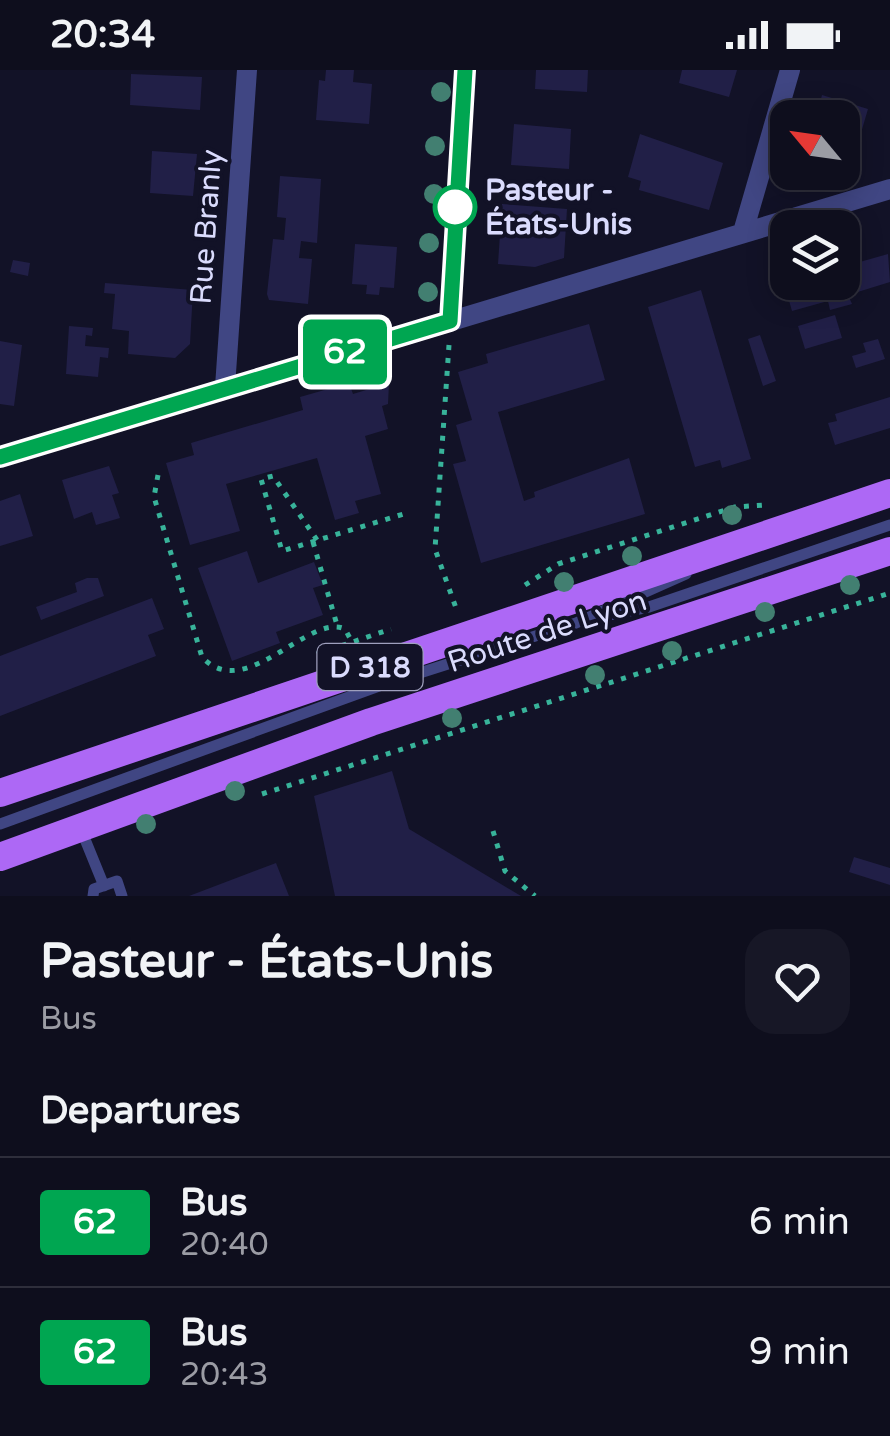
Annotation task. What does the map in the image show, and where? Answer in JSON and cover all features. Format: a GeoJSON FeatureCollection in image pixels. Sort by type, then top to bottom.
{"type":"FeatureCollection","features":[{"type":"Feature","properties":{"kind":"main road","name":"Route de Lyon"},"geometry":{"type":"LineString","coordinates":[[0,794],[741,540],[890,493]]}},
{"type":"Feature","properties":{"kind":"main road","name":"Route de Lyon"},"geometry":{"type":"LineString","coordinates":[[0,857],[371,722],[890,552]]}},
{"type":"Feature","properties":{"kind":"street","name":"Rue Branly"},"geometry":{"type":"LineString","coordinates":[[224,387],[247,70]]}},
{"type":"Feature","properties":{"kind":"street"},"geometry":{"type":"LineString","coordinates":[[450,321],[464,70]]}},
{"type":"Feature","properties":{"kind":"street"},"geometry":{"type":"LineString","coordinates":[[743,232],[790,70]]}},
{"type":"Feature","properties":{"kind":"street"},"geometry":{"type":"LineString","coordinates":[[0,457],[890,188]]}},
{"type":"Feature","properties":{"kind":"lane"},"geometry":{"type":"LineString","coordinates":[[0,824],[379,686],[576,623],[649,606],[890,525]]}},
{"type":"Feature","properties":{"kind":"lane"},"geometry":{"type":"LineString","coordinates":[[576,623],[646,594],[741,540]]}},
{"type":"Feature","properties":{"kind":"lane"},"geometry":{"type":"LineString","coordinates":[[80,827],[104,886]]}},
{"type":"Feature","properties":{"kind":"lane"},"geometry":{"type":"LineString","coordinates":[[94,896],[94,889],[117,881],[122,896]]}},
{"type":"Feature","properties":{"kind":"path"},"geometry":{"type":"LineString","coordinates":[[450,321],[436,550],[456,608]]}},
{"type":"Feature","properties":{"kind":"path"},"geometry":{"type":"LineString","coordinates":[[158,475],[154,498],[202,658],[212,668],[227,672],[287,652],[324,628],[338,625],[346,628],[352,642]]}},
{"type":"Feature","properties":{"kind":"path"},"geometry":{"type":"LineString","coordinates":[[338,625],[315,541],[272,476],[261,479],[282,551],[315,541],[410,512]]}},
{"type":"Feature","properties":{"kind":"path"},"geometry":{"type":"LineString","coordinates":[[250,798],[890,592]]}},
{"type":"Feature","properties":{"kind":"path"},"geometry":{"type":"LineString","coordinates":[[493,831],[505,871],[535,896]]}},
{"type":"Feature","properties":{"kind":"building"},"geometry":{"type":"Polygon","coordinates":[[[326,70],[354,70],[353,82],[372,84],[369,124],[316,120],[319,80],[325,81],[326,70]]]}},
{"type":"Feature","properties":{"kind":"building"},"geometry":{"type":"Polygon","coordinates":[[[536,70],[588,70],[587,92],[535,89],[536,70]]]}},
{"type":"Feature","properties":{"kind":"building"},"geometry":{"type":"Polygon","coordinates":[[[682,70],[737,70],[729,97],[679,83],[682,70]]]}},
{"type":"Feature","properties":{"kind":"building"},"geometry":{"type":"Polygon","coordinates":[[[131,74],[202,77],[200,110],[130,105],[131,74]]]}},
{"type":"Feature","properties":{"kind":"building"},"geometry":{"type":"Polygon","coordinates":[[[860,107],[868,109],[860,136],[860,107]]]}},
{"type":"Feature","properties":{"kind":"building"},"geometry":{"type":"Polygon","coordinates":[[[514,124],[571,129],[569,169],[511,165],[514,124]]]}},
{"type":"Feature","properties":{"kind":"building"},"geometry":{"type":"Polygon","coordinates":[[[640,134],[723,163],[709,210],[639,190],[641,181],[628,177],[640,134]]]}},
{"type":"Feature","properties":{"kind":"building"},"geometry":{"type":"Polygon","coordinates":[[[152,151],[197,154],[193,196],[150,193],[152,151]]]}},
{"type":"Feature","properties":{"kind":"building"},"geometry":{"type":"Polygon","coordinates":[[[280,176],[321,179],[317,243],[301,241],[299,258],[312,259],[308,304],[269,300],[267,294],[273,239],[284,240],[286,218],[277,217],[280,176]]]}},
{"type":"Feature","properties":{"kind":"building"},"geometry":{"type":"Polygon","coordinates":[[[502,204],[567,209],[564,258],[535,267],[498,264],[502,204]]]}},
{"type":"Feature","properties":{"kind":"building"},"geometry":{"type":"Polygon","coordinates":[[[355,244],[397,247],[394,288],[380,287],[379,295],[366,294],[367,285],[352,284],[355,244]]]}},
{"type":"Feature","properties":{"kind":"building"},"geometry":{"type":"Polygon","coordinates":[[[888,254],[890,282],[860,291],[860,262],[888,254]]]}},
{"type":"Feature","properties":{"kind":"building"},"geometry":{"type":"Polygon","coordinates":[[[13,260],[30,263],[28,276],[10,272],[13,260]]]}},
{"type":"Feature","properties":{"kind":"building"},"geometry":{"type":"Polygon","coordinates":[[[105,283],[193,290],[190,344],[175,358],[128,354],[129,331],[112,329],[115,294],[104,293],[105,283]]]}},
{"type":"Feature","properties":{"kind":"building"},"geometry":{"type":"Polygon","coordinates":[[[701,290],[751,459],[722,468],[720,460],[695,467],[648,307],[701,290]]]}},
{"type":"Feature","properties":{"kind":"building"},"geometry":{"type":"Polygon","coordinates":[[[789,300],[850,300],[852,304],[830,310],[828,301],[792,311],[789,300]]]}},
{"type":"Feature","properties":{"kind":"building"},"geometry":{"type":"Polygon","coordinates":[[[835,315],[842,338],[805,349],[798,326],[835,315]]]}},
{"type":"Feature","properties":{"kind":"building"},"geometry":{"type":"Polygon","coordinates":[[[589,324],[605,380],[498,412],[524,501],[535,497],[534,492],[629,458],[645,514],[481,563],[453,464],[466,461],[456,425],[472,420],[458,372],[488,363],[486,354],[589,324]]]}},
{"type":"Feature","properties":{"kind":"building"},"geometry":{"type":"Polygon","coordinates":[[[69,326],[93,328],[92,336],[86,335],[85,346],[109,348],[108,358],[100,357],[98,377],[66,374],[69,326]]]}},
{"type":"Feature","properties":{"kind":"building"},"geometry":{"type":"Polygon","coordinates":[[[760,335],[776,381],[763,386],[748,339],[760,335]]]}},
{"type":"Feature","properties":{"kind":"building"},"geometry":{"type":"Polygon","coordinates":[[[878,339],[885,359],[856,368],[852,356],[866,352],[863,343],[878,339]]]}},
{"type":"Feature","properties":{"kind":"building"},"geometry":{"type":"Polygon","coordinates":[[[0,341],[22,345],[14,406],[0,404],[0,341]]]}},
{"type":"Feature","properties":{"kind":"building"},"geometry":{"type":"Polygon","coordinates":[[[349,383],[353,394],[389,383],[388,404],[382,406],[388,429],[365,436],[381,494],[355,501],[359,513],[335,520],[317,458],[226,484],[240,531],[190,545],[166,463],[194,455],[191,443],[303,410],[300,397],[349,383]]]}},
{"type":"Feature","properties":{"kind":"building"},"geometry":{"type":"Polygon","coordinates":[[[890,397],[890,428],[835,445],[828,423],[837,421],[835,414],[890,397]]]}},
{"type":"Feature","properties":{"kind":"building"},"geometry":{"type":"Polygon","coordinates":[[[109,466],[119,493],[112,495],[120,518],[96,525],[92,512],[74,519],[62,480],[109,466]]]}},
{"type":"Feature","properties":{"kind":"building"},"geometry":{"type":"Polygon","coordinates":[[[20,494],[33,536],[0,546],[0,501],[20,494]]]}},
{"type":"Feature","properties":{"kind":"building"},"geometry":{"type":"Polygon","coordinates":[[[247,551],[258,583],[314,562],[323,585],[313,588],[323,615],[276,632],[280,643],[232,661],[198,568],[247,551]]]}},
{"type":"Feature","properties":{"kind":"building"},"geometry":{"type":"Polygon","coordinates":[[[98,578],[104,596],[41,620],[36,607],[77,592],[75,583],[98,578]]]}},
{"type":"Feature","properties":{"kind":"building"},"geometry":{"type":"Polygon","coordinates":[[[152,598],[164,629],[148,635],[156,656],[0,716],[0,656],[152,598]]]}},
{"type":"Feature","properties":{"kind":"building"},"geometry":{"type":"Polygon","coordinates":[[[392,771],[409,829],[521,896],[335,896],[314,796],[392,771]]]}},
{"type":"Feature","properties":{"kind":"building"},"geometry":{"type":"Polygon","coordinates":[[[854,857],[890,868],[890,885],[849,872],[854,857]]]}},
{"type":"Feature","properties":{"kind":"building"},"geometry":{"type":"Polygon","coordinates":[[[276,863],[289,896],[189,896],[276,863]]]}},
{"type":"Feature","properties":{"kind":"bus line","name":"62"},"geometry":{"type":"LineString","coordinates":[[0,457],[450,321],[465,70]]}},
{"type":"Feature","properties":{"kind":"place","name":"Pasteur - États-Unis"},"geometry":{"type":"Point","coordinates":[455,207]}}]}
